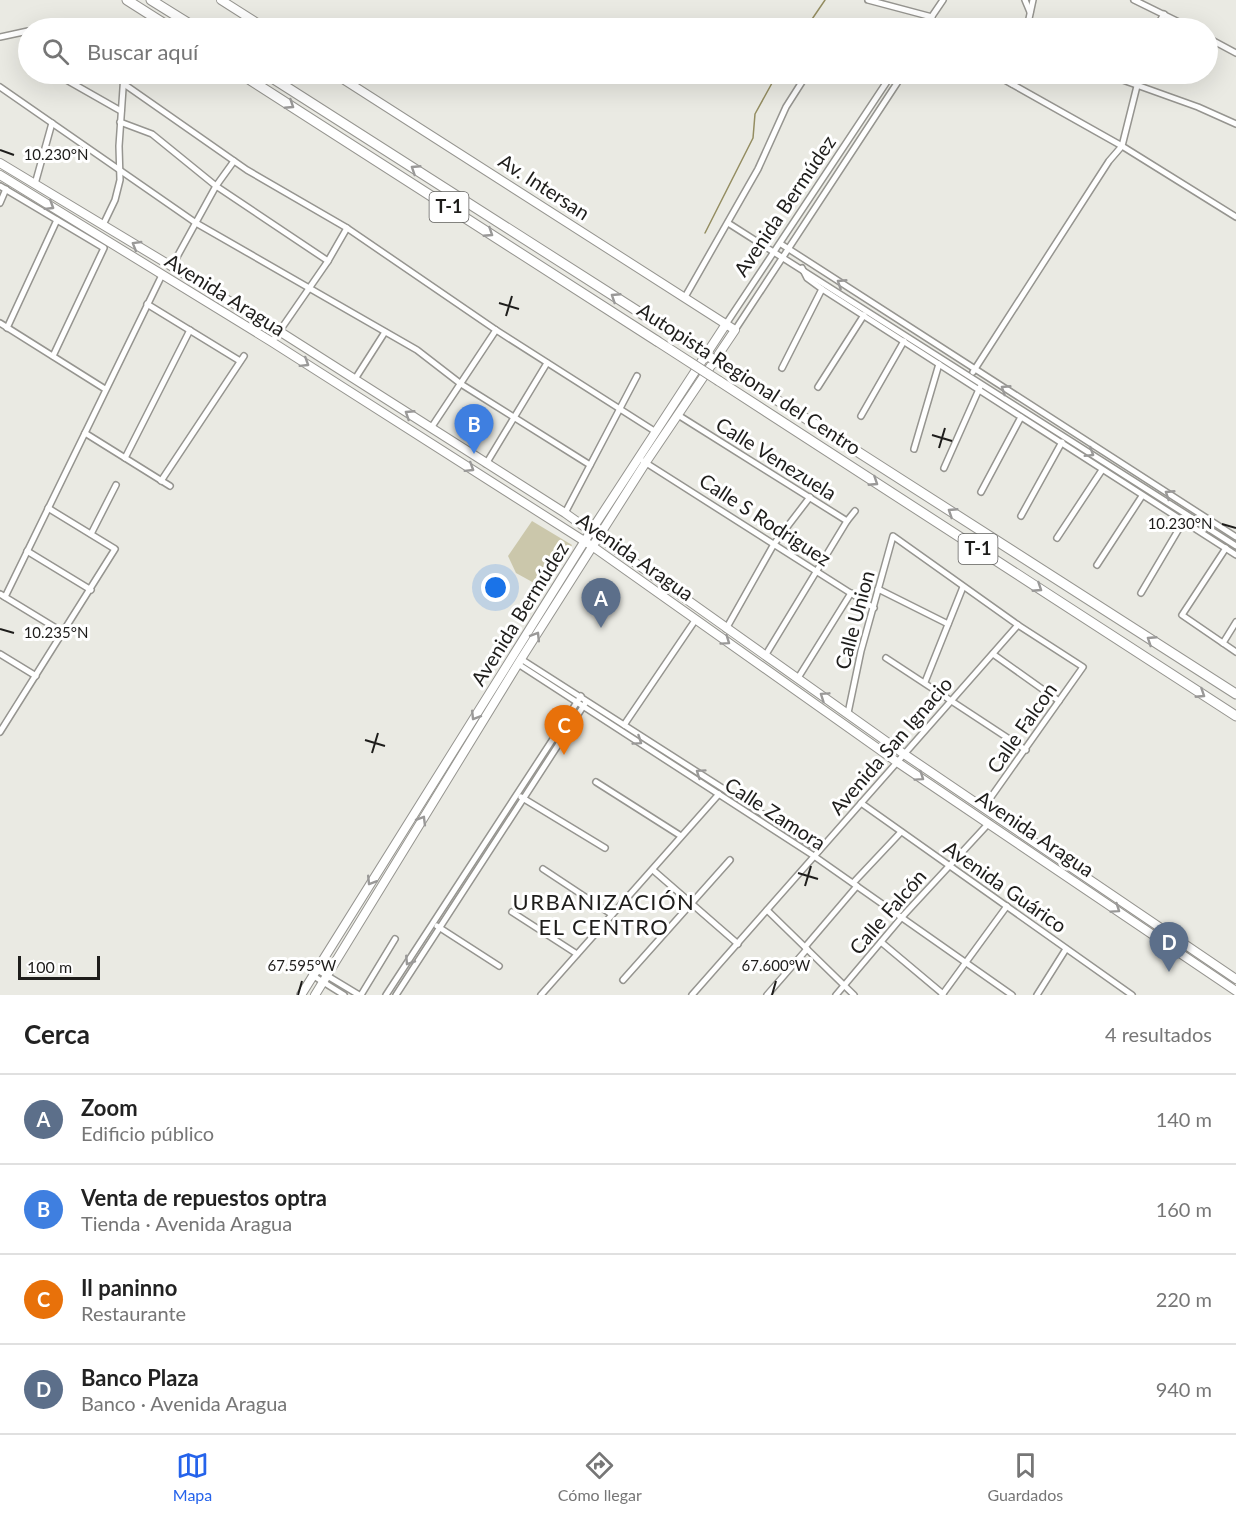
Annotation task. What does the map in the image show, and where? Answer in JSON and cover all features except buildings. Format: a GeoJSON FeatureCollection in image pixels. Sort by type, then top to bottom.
{"type":"FeatureCollection","features":[{"type":"Feature","properties":{"kind":"highway"},"geometry":{"type":"LineString","coordinates":[[127,0],[155,18]]}},
{"type":"Feature","properties":{"kind":"highway"},"geometry":{"type":"LineString","coordinates":[[151,0],[180,18]]}},
{"type":"Feature","properties":{"kind":"highway","name":"Autopista Regional del Centro"},"geometry":{"type":"LineString","coordinates":[[257,84],[1236,716]]}},
{"type":"Feature","properties":{"kind":"highway","name":"Autopista Regional del Centro"},"geometry":{"type":"LineString","coordinates":[[282,84],[1236,694]]}},
{"type":"Feature","properties":{"kind":"street"},"geometry":{"type":"LineString","coordinates":[[220,0],[249,18]]}},
{"type":"Feature","properties":{"kind":"street"},"geometry":{"type":"LineString","coordinates":[[868,0],[932,17],[943,0]]}},
{"type":"Feature","properties":{"kind":"street"},"geometry":{"type":"LineString","coordinates":[[1025,0],[1030,14]]}},
{"type":"Feature","properties":{"kind":"street"},"geometry":{"type":"LineString","coordinates":[[1029,18],[1035,0]]}},
{"type":"Feature","properties":{"kind":"street"},"geometry":{"type":"LineString","coordinates":[[1134,0],[1172,18]]}},
{"type":"Feature","properties":{"kind":"street"},"geometry":{"type":"LineString","coordinates":[[1162,18],[1164,14]]}},
{"type":"Feature","properties":{"kind":"street"},"geometry":{"type":"LineString","coordinates":[[0,37],[18,33]]}},
{"type":"Feature","properties":{"kind":"street"},"geometry":{"type":"LineString","coordinates":[[1218,43],[1236,53]]}},
{"type":"Feature","properties":{"kind":"street"},"geometry":{"type":"LineString","coordinates":[[74,84],[121,111]]}},
{"type":"Feature","properties":{"kind":"street"},"geometry":{"type":"LineString","coordinates":[[103,225],[118,191],[120,122],[124,84],[234,161],[347,228],[496,330],[618,410],[656,432]]}},
{"type":"Feature","properties":{"kind":"street","name":"Av. Intersan"},"geometry":{"type":"LineString","coordinates":[[351,84],[735,330]]}},
{"type":"Feature","properties":{"kind":"street"},"geometry":{"type":"LineString","coordinates":[[685,297],[758,169],[786,107],[801,84]]}},
{"type":"Feature","properties":{"kind":"street","name":"Avenida Bermúdez"},"geometry":{"type":"LineString","coordinates":[[301,995],[450,756],[588,544],[599,537],[643,460],[656,432],[885,84]]}},
{"type":"Feature","properties":{"kind":"street","name":"Avenida Bermúdez"},"geometry":{"type":"LineString","coordinates":[[315,995],[520,661],[588,544],[591,531],[678,415],[897,84]]}},
{"type":"Feature","properties":{"kind":"street"},"geometry":{"type":"LineString","coordinates":[[1012,84],[1122,146],[1236,217]]}},
{"type":"Feature","properties":{"kind":"street"},"geometry":{"type":"LineString","coordinates":[[1132,84],[1198,107],[1236,124]]}},
{"type":"Feature","properties":{"kind":"street"},"geometry":{"type":"LineString","coordinates":[[967,382],[1109,161],[1122,146],[1137,86]]}},
{"type":"Feature","properties":{"kind":"street"},"geometry":{"type":"LineString","coordinates":[[0,87],[196,223],[307,289],[330,299],[417,350],[460,384],[590,465]]}},
{"type":"Feature","properties":{"kind":"street"},"geometry":{"type":"LineString","coordinates":[[120,122],[152,134],[216,186],[328,261]]}},
{"type":"Feature","properties":{"kind":"street"},"geometry":{"type":"LineString","coordinates":[[34,184],[52,123]]}},
{"type":"Feature","properties":{"kind":"street"},"geometry":{"type":"LineString","coordinates":[[172,266],[216,186],[234,161]]}},
{"type":"Feature","properties":{"kind":"street","name":"Avenida Aragua"},"geometry":{"type":"LineString","coordinates":[[0,163],[279,331],[565,513],[904,754],[1236,979]]}},
{"type":"Feature","properties":{"kind":"street","name":"Avenida Aragua"},"geometry":{"type":"LineString","coordinates":[[0,175],[272,342],[588,544],[897,762],[1236,990]]}},
{"type":"Feature","properties":{"kind":"street"},"geometry":{"type":"LineString","coordinates":[[0,186],[104,248],[53,356]]}},
{"type":"Feature","properties":{"kind":"street"},"geometry":{"type":"LineString","coordinates":[[0,203],[6,189]]}},
{"type":"Feature","properties":{"kind":"street"},"geometry":{"type":"LineString","coordinates":[[7,328],[57,220]]}},
{"type":"Feature","properties":{"kind":"street"},"geometry":{"type":"LineString","coordinates":[[728,223],[802,268],[904,341],[1236,555]]}},
{"type":"Feature","properties":{"kind":"street"},"geometry":{"type":"LineString","coordinates":[[272,342],[328,261],[347,228]]}},
{"type":"Feature","properties":{"kind":"street"},"geometry":{"type":"LineString","coordinates":[[781,244],[1236,537]]}},
{"type":"Feature","properties":{"kind":"street"},"geometry":{"type":"LineString","coordinates":[[802,268],[807,278],[822,289],[970,375],[1236,546]]}},
{"type":"Feature","properties":{"kind":"street"},"geometry":{"type":"LineString","coordinates":[[64,633],[3,595],[27,551],[162,275]]}},
{"type":"Feature","properties":{"kind":"street"},"geometry":{"type":"LineString","coordinates":[[782,368],[822,289]]}},
{"type":"Feature","properties":{"kind":"street"},"geometry":{"type":"LineString","coordinates":[[147,304],[240,362]]}},
{"type":"Feature","properties":{"kind":"street"},"geometry":{"type":"LineString","coordinates":[[818,387],[866,313]]}},
{"type":"Feature","properties":{"kind":"street"},"geometry":{"type":"LineString","coordinates":[[0,323],[105,390]]}},
{"type":"Feature","properties":{"kind":"street"},"geometry":{"type":"LineString","coordinates":[[125,458],[190,330]]}},
{"type":"Feature","properties":{"kind":"street"},"geometry":{"type":"LineString","coordinates":[[431,428],[496,330]]}},
{"type":"Feature","properties":{"kind":"street"},"geometry":{"type":"LineString","coordinates":[[355,379],[385,332]]}},
{"type":"Feature","properties":{"kind":"street"},"geometry":{"type":"LineString","coordinates":[[861,416],[904,341]]}},
{"type":"Feature","properties":{"kind":"street"},"geometry":{"type":"LineString","coordinates":[[161,481],[244,356]]}},
{"type":"Feature","properties":{"kind":"street"},"geometry":{"type":"LineString","coordinates":[[486,464],[547,363]]}},
{"type":"Feature","properties":{"kind":"street"},"geometry":{"type":"LineString","coordinates":[[914,449],[939,364]]}},
{"type":"Feature","properties":{"kind":"street"},"geometry":{"type":"LineString","coordinates":[[565,513],[637,376]]}},
{"type":"Feature","properties":{"kind":"street"},"geometry":{"type":"LineString","coordinates":[[944,468],[986,376]]}},
{"type":"Feature","properties":{"kind":"street","name":"Calle Venezuela"},"geometry":{"type":"LineString","coordinates":[[678,415],[847,521],[855,511]]}},
{"type":"Feature","properties":{"kind":"street"},"geometry":{"type":"LineString","coordinates":[[981,492],[1021,417]]}},
{"type":"Feature","properties":{"kind":"street"},"geometry":{"type":"LineString","coordinates":[[85,433],[170,486]]}},
{"type":"Feature","properties":{"kind":"street"},"geometry":{"type":"LineString","coordinates":[[1021,516],[1066,437]]}},
{"type":"Feature","properties":{"kind":"street","name":"Calle S Rodriguez"},"geometry":{"type":"LineString","coordinates":[[643,460],[873,608]]}},
{"type":"Feature","properties":{"kind":"street"},"geometry":{"type":"LineString","coordinates":[[1057,538],[1102,470]]}},
{"type":"Feature","properties":{"kind":"street"},"geometry":{"type":"LineString","coordinates":[[91,534],[116,485]]}},
{"type":"Feature","properties":{"kind":"street"},"geometry":{"type":"LineString","coordinates":[[726,629],[774,544],[810,496]]}},
{"type":"Feature","properties":{"kind":"street"},"geometry":{"type":"LineString","coordinates":[[1097,565],[1143,496]]}},
{"type":"Feature","properties":{"kind":"street"},"geometry":{"type":"LineString","coordinates":[[0,732],[115,549],[48,508]]}},
{"type":"Feature","properties":{"kind":"street"},"geometry":{"type":"LineString","coordinates":[[765,656],[847,521]]}},
{"type":"Feature","properties":{"kind":"street"},"geometry":{"type":"LineString","coordinates":[[1141,593],[1184,522]]}},
{"type":"Feature","properties":{"kind":"street","name":"Calle Union"},"geometry":{"type":"LineString","coordinates":[[848,713],[861,651],[893,536],[963,587]]}},
{"type":"Feature","properties":{"kind":"street"},"geometry":{"type":"LineString","coordinates":[[1226,548],[1182,615],[1236,652]]}},
{"type":"Feature","properties":{"kind":"street"},"geometry":{"type":"LineString","coordinates":[[27,551],[91,590]]}},
{"type":"Feature","properties":{"kind":"street"},"geometry":{"type":"LineString","coordinates":[[925,682],[963,587],[1018,625]]}},
{"type":"Feature","properties":{"kind":"street"},"geometry":{"type":"LineString","coordinates":[[879,589],[948,624]]}},
{"type":"Feature","properties":{"kind":"street"},"geometry":{"type":"LineString","coordinates":[[798,678],[851,593]]}},
{"type":"Feature","properties":{"kind":"street"},"geometry":{"type":"LineString","coordinates":[[621,730],[696,620]]}},
{"type":"Feature","properties":{"kind":"street"},"geometry":{"type":"LineString","coordinates":[[1223,643],[1236,622]]}},
{"type":"Feature","properties":{"kind":"street","name":"Avenida San Ignacio"},"geometry":{"type":"LineString","coordinates":[[693,995],[1018,625]]}},
{"type":"Feature","properties":{"kind":"street","name":"Calle Falcon"},"geometry":{"type":"LineString","coordinates":[[984,807],[1083,667],[1018,625]]}},
{"type":"Feature","properties":{"kind":"street"},"geometry":{"type":"LineString","coordinates":[[0,654],[36,676]]}},
{"type":"Feature","properties":{"kind":"street"},"geometry":{"type":"LineString","coordinates":[[993,654],[1059,701]]}},
{"type":"Feature","properties":{"kind":"street"},"geometry":{"type":"LineString","coordinates":[[886,658],[1026,750]]}},
{"type":"Feature","properties":{"kind":"street","name":"Calle Zamora"},"geometry":{"type":"LineString","coordinates":[[520,661],[625,724],[819,850]]}},
{"type":"Feature","properties":{"kind":"street"},"geometry":{"type":"LineString","coordinates":[[386,995],[436,925],[583,700]]}},
{"type":"Feature","properties":{"kind":"street","name":"Calle Zamora"},"geometry":{"type":"LineString","coordinates":[[583,700],[621,730],[814,856],[966,962],[1004,993],[1012,995]]}},
{"type":"Feature","properties":{"kind":"street"},"geometry":{"type":"LineString","coordinates":[[450,756],[458,761]]}},
{"type":"Feature","properties":{"kind":"street"},"geometry":{"type":"LineString","coordinates":[[596,782],[681,836]]}},
{"type":"Feature","properties":{"kind":"street"},"geometry":{"type":"LineString","coordinates":[[541,995],[724,788]]}},
{"type":"Feature","properties":{"kind":"street"},"geometry":{"type":"LineString","coordinates":[[520,796],[605,848]]}},
{"type":"Feature","properties":{"kind":"street","name":"Avenida Guárico"},"geometry":{"type":"LineString","coordinates":[[861,803],[1007,906],[1122,992],[1132,995]]}},
{"type":"Feature","properties":{"kind":"street","name":"Calle Falcón"},"geometry":{"type":"LineString","coordinates":[[836,995],[902,917],[989,823]]}},
{"type":"Feature","properties":{"kind":"street"},"geometry":{"type":"LineString","coordinates":[[767,995],[855,884],[901,832]]}},
{"type":"Feature","properties":{"kind":"street"},"geometry":{"type":"LineString","coordinates":[[623,980],[730,860]]}},
{"type":"Feature","properties":{"kind":"street"},"geometry":{"type":"LineString","coordinates":[[543,869],[611,914]]}},
{"type":"Feature","properties":{"kind":"street"},"geometry":{"type":"LineString","coordinates":[[653,870],[738,944]]}},
{"type":"Feature","properties":{"kind":"street"},"geometry":{"type":"LineString","coordinates":[[881,942],[943,995],[1007,906]]}},
{"type":"Feature","properties":{"kind":"street"},"geometry":{"type":"LineString","coordinates":[[768,910],[854,995]]}},
{"type":"Feature","properties":{"kind":"street"},"geometry":{"type":"LineString","coordinates":[[512,912],[577,954]]}},
{"type":"Feature","properties":{"kind":"street"},"geometry":{"type":"LineString","coordinates":[[436,925],[499,966]]}},
{"type":"Feature","properties":{"kind":"street"},"geometry":{"type":"LineString","coordinates":[[396,995],[436,925]]}},
{"type":"Feature","properties":{"kind":"street"},"geometry":{"type":"LineString","coordinates":[[325,979],[360,995],[395,939]]}},
{"type":"Feature","properties":{"kind":"street"},"geometry":{"type":"LineString","coordinates":[[1037,995],[1066,949]]}},
{"type":"Feature","properties":{"kind":"street"},"geometry":{"type":"LineString","coordinates":[[314,972],[344,995]]}},
{"type":"Feature","properties":{"kind":"street"},"geometry":{"type":"LineString","coordinates":[[1233,995],[1236,990]]}},
{"type":"Feature","properties":{"kind":"shaded area"},"geometry":{"type":"Polygon","coordinates":[[[532,521],[572,545],[545,589],[516,573],[508,556],[532,521]]]}},
{"type":"Feature","properties":{"kind":"waterway"},"geometry":{"type":"LineString","coordinates":[[813,18],[825,0]]}},
{"type":"Feature","properties":{"kind":"waterway"},"geometry":{"type":"LineString","coordinates":[[705,233],[753,138],[755,114],[772,84]]}},
{"type":"Feature","properties":{"kind":"place","name":"Venta de repuestos optra"},"geometry":{"type":"Point","coordinates":[474,454]}},
{"type":"Feature","properties":{"kind":"place","name":"Zoom"},"geometry":{"type":"Point","coordinates":[601,628]}},
{"type":"Feature","properties":{"kind":"place","name":"Il paninno"},"geometry":{"type":"Point","coordinates":[564,755]}},
{"type":"Feature","properties":{"kind":"place","name":"Banco Plaza"},"geometry":{"type":"Point","coordinates":[1169,972]}},
{"type":"Feature","properties":{"kind":"district","name":"URBANIZACIÓN EL CENTRO"},"geometry":{"type":"Point","coordinates":[604,914]}}]}
